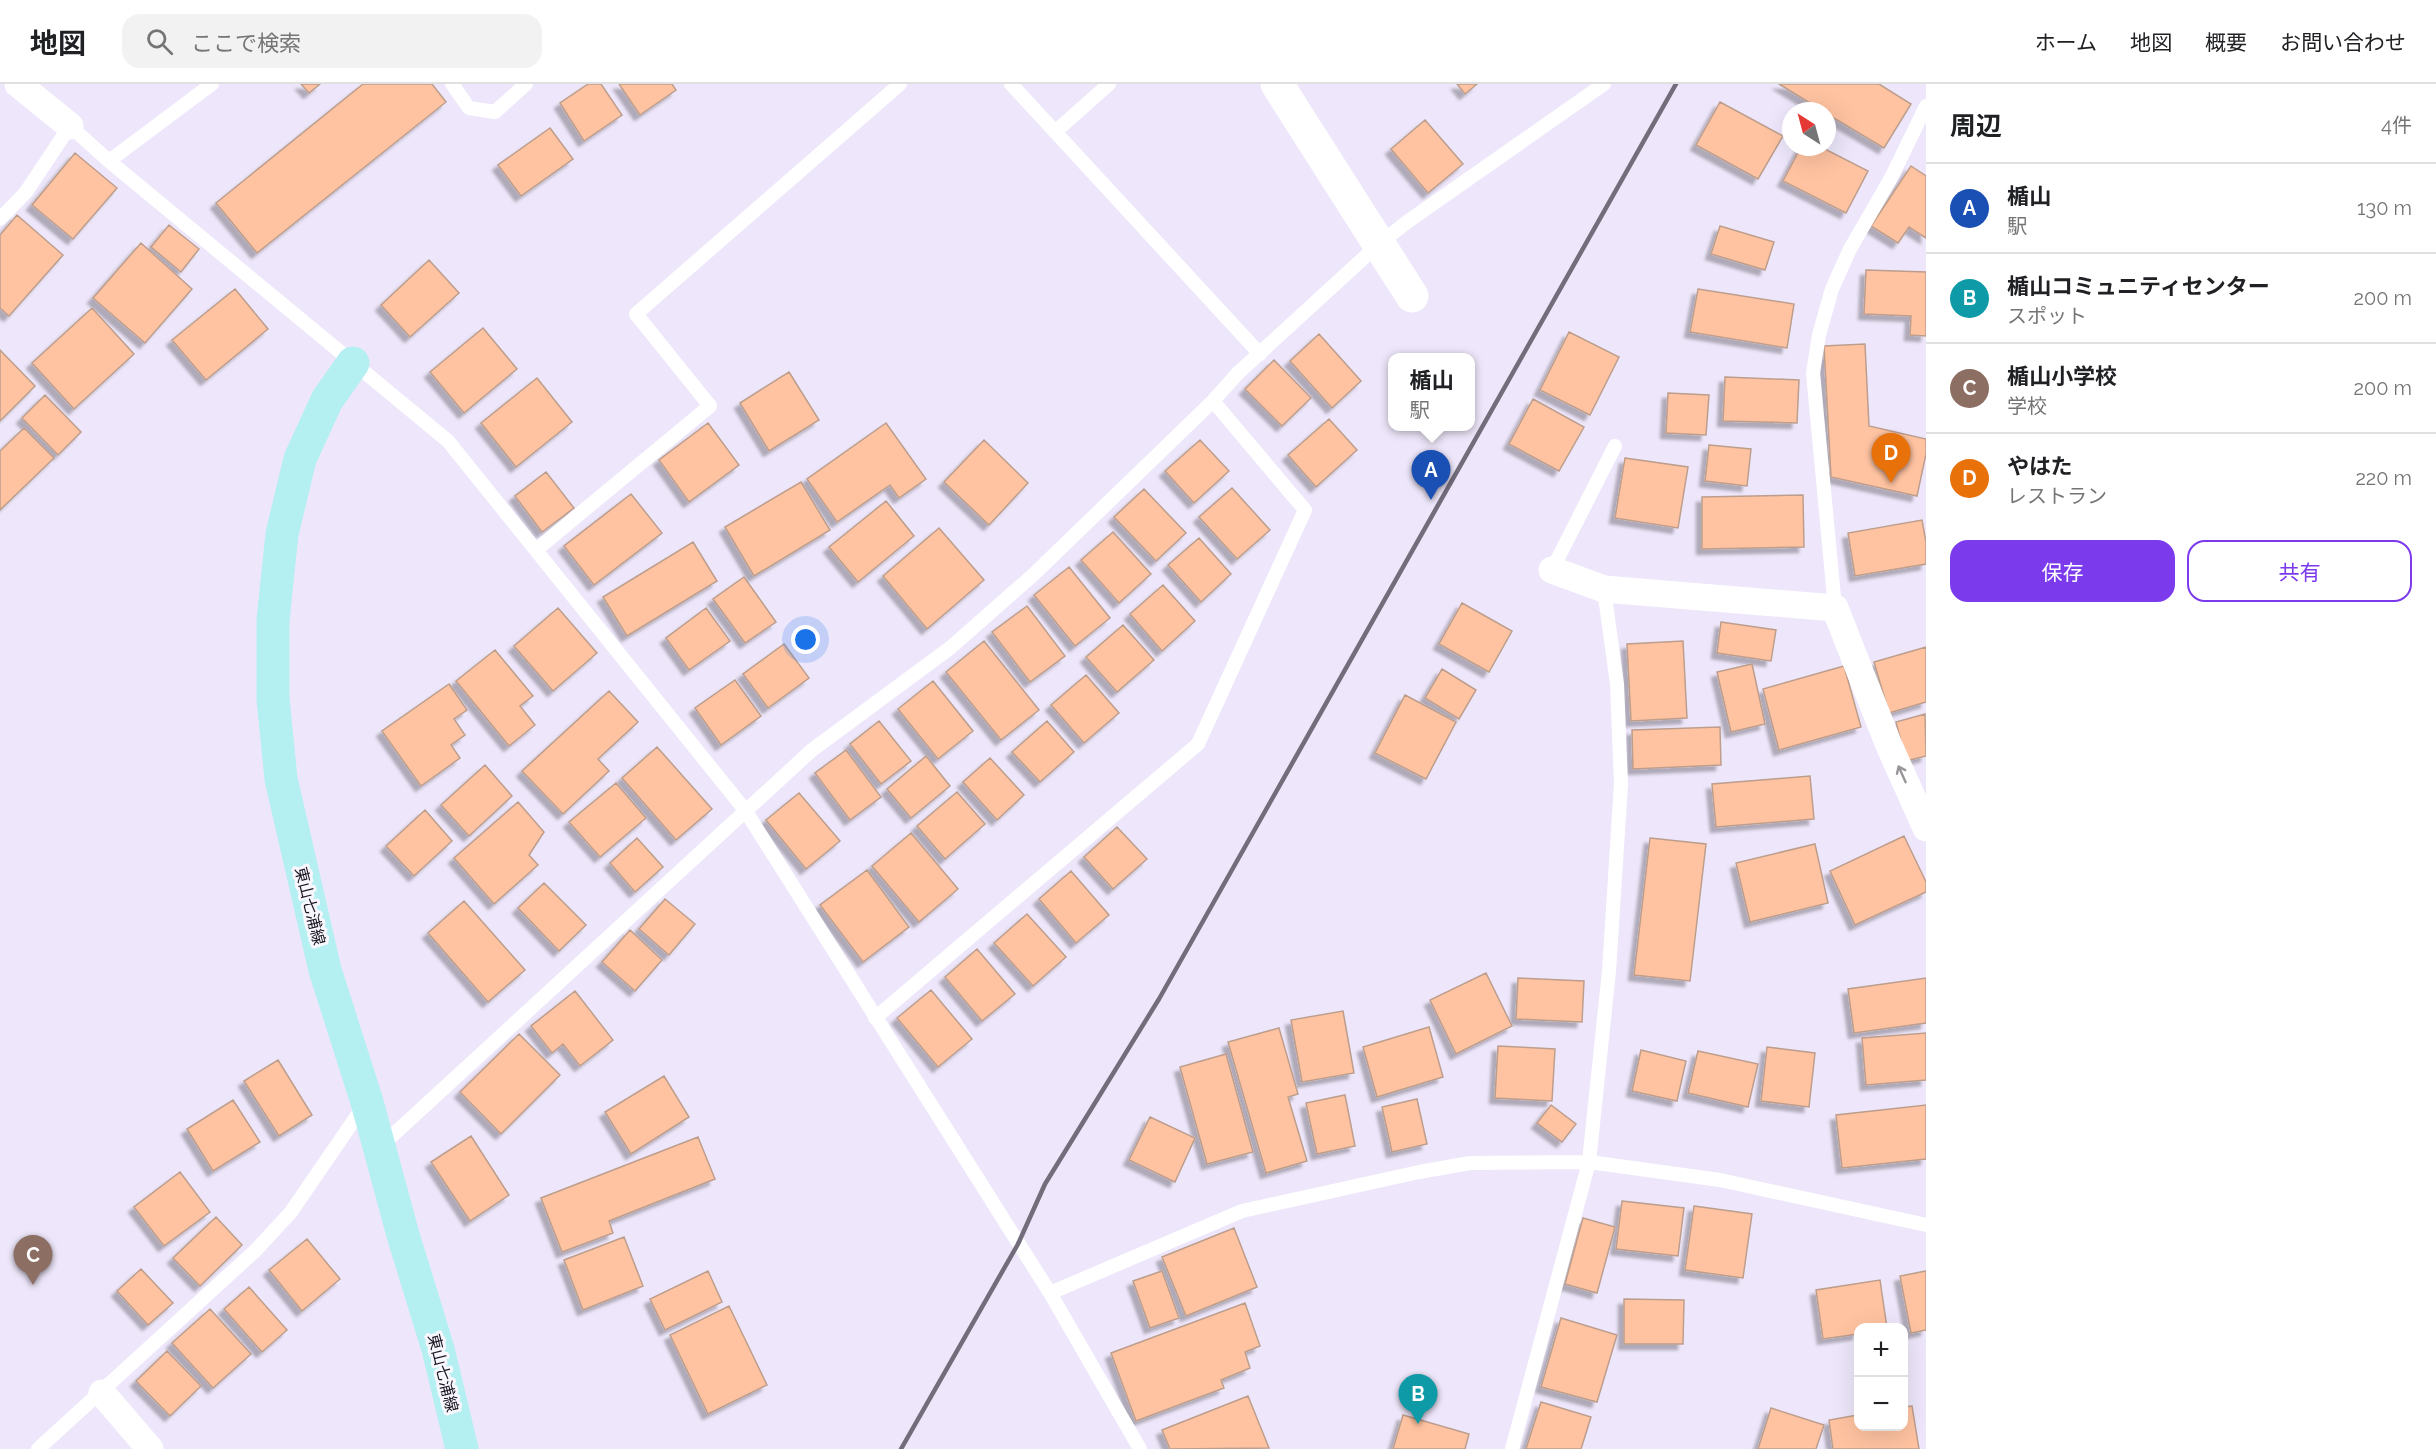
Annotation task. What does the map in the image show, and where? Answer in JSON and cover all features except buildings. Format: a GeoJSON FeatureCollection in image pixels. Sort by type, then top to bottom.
{"type":"FeatureCollection","features":[{"type":"Feature","properties":{"kind":"main road","name":"東山七浦線"},"geometry":{"type":"LineString","coordinates":[[353,363],[327,400],[300,459],[282,534],[273,620],[273,699],[281,779],[325,970],[367,1102],[403,1235],[438,1349],[462,1449]]}},
{"type":"Feature","properties":{"kind":"street"},"geometry":{"type":"LineString","coordinates":[[18,84],[70,126]]}},
{"type":"Feature","properties":{"kind":"street"},"geometry":{"type":"LineString","coordinates":[[1277,84],[1412,296]]}},
{"type":"Feature","properties":{"kind":"street"},"geometry":{"type":"LineString","coordinates":[[1552,570],[1604,589],[1835,608],[1888,743],[1926,828]]}},
{"type":"Feature","properties":{"kind":"street"},"geometry":{"type":"LineString","coordinates":[[102,1393],[150,1449]]}},
{"type":"Feature","properties":{"kind":"lane"},"geometry":{"type":"LineString","coordinates":[[109,161],[212,84]]}},
{"type":"Feature","properties":{"kind":"lane"},"geometry":{"type":"LineString","coordinates":[[452,84],[469,108],[495,112],[526,84]]}},
{"type":"Feature","properties":{"kind":"lane"},"geometry":{"type":"LineString","coordinates":[[536,550],[710,406],[636,314],[900,84]]}},
{"type":"Feature","properties":{"kind":"lane"},"geometry":{"type":"LineString","coordinates":[[1011,84],[1260,354]]}},
{"type":"Feature","properties":{"kind":"lane"},"geometry":{"type":"LineString","coordinates":[[1055,132],[1109,84]]}},
{"type":"Feature","properties":{"kind":"lane"},"geometry":{"type":"LineString","coordinates":[[380,1148],[812,750],[950,648],[1008,597],[1260,354],[1379,244],[1604,84]]}},
{"type":"Feature","properties":{"kind":"lane"},"geometry":{"type":"LineString","coordinates":[[1835,608],[1813,373],[1819,335],[1832,288],[1850,249],[1891,178],[1926,106]]}},
{"type":"Feature","properties":{"kind":"lane"},"geometry":{"type":"LineString","coordinates":[[0,219],[26,192],[70,126],[109,161],[447,441],[745,810],[1050,1293],[1140,1449]]}},
{"type":"Feature","properties":{"kind":"lane"},"geometry":{"type":"LineString","coordinates":[[875,1018],[1198,744],[1305,510],[1213,401]]}},
{"type":"Feature","properties":{"kind":"lane"},"geometry":{"type":"LineString","coordinates":[[1552,570],[1615,446]]}},
{"type":"Feature","properties":{"kind":"lane"},"geometry":{"type":"LineString","coordinates":[[1512,1449],[1589,1162],[1609,971],[1621,784],[1617,684],[1604,589]]}},
{"type":"Feature","properties":{"kind":"lane"},"geometry":{"type":"LineString","coordinates":[[38,1449],[255,1251],[291,1212],[367,1102]]}},
{"type":"Feature","properties":{"kind":"lane"},"geometry":{"type":"LineString","coordinates":[[1050,1293],[1242,1211],[1470,1163],[1589,1162],[1720,1180],[1926,1225]]}},
{"type":"Feature","properties":{"kind":"railway"},"geometry":{"type":"LineString","coordinates":[[901,1449],[1018,1244],[1045,1184],[1159,999],[1676,84]]}},
{"type":"Feature","properties":{"kind":"place","name":"やはた"},"geometry":{"type":"Point","coordinates":[1891,483]}},
{"type":"Feature","properties":{"kind":"place","name":"楯山"},"geometry":{"type":"Point","coordinates":[1431,500]}},
{"type":"Feature","properties":{"kind":"place","name":"楯山小学校"},"geometry":{"type":"Point","coordinates":[33,1285]}},
{"type":"Feature","properties":{"kind":"place","name":"楯山コミュニティセンター"},"geometry":{"type":"Point","coordinates":[1418,1424]}}]}
